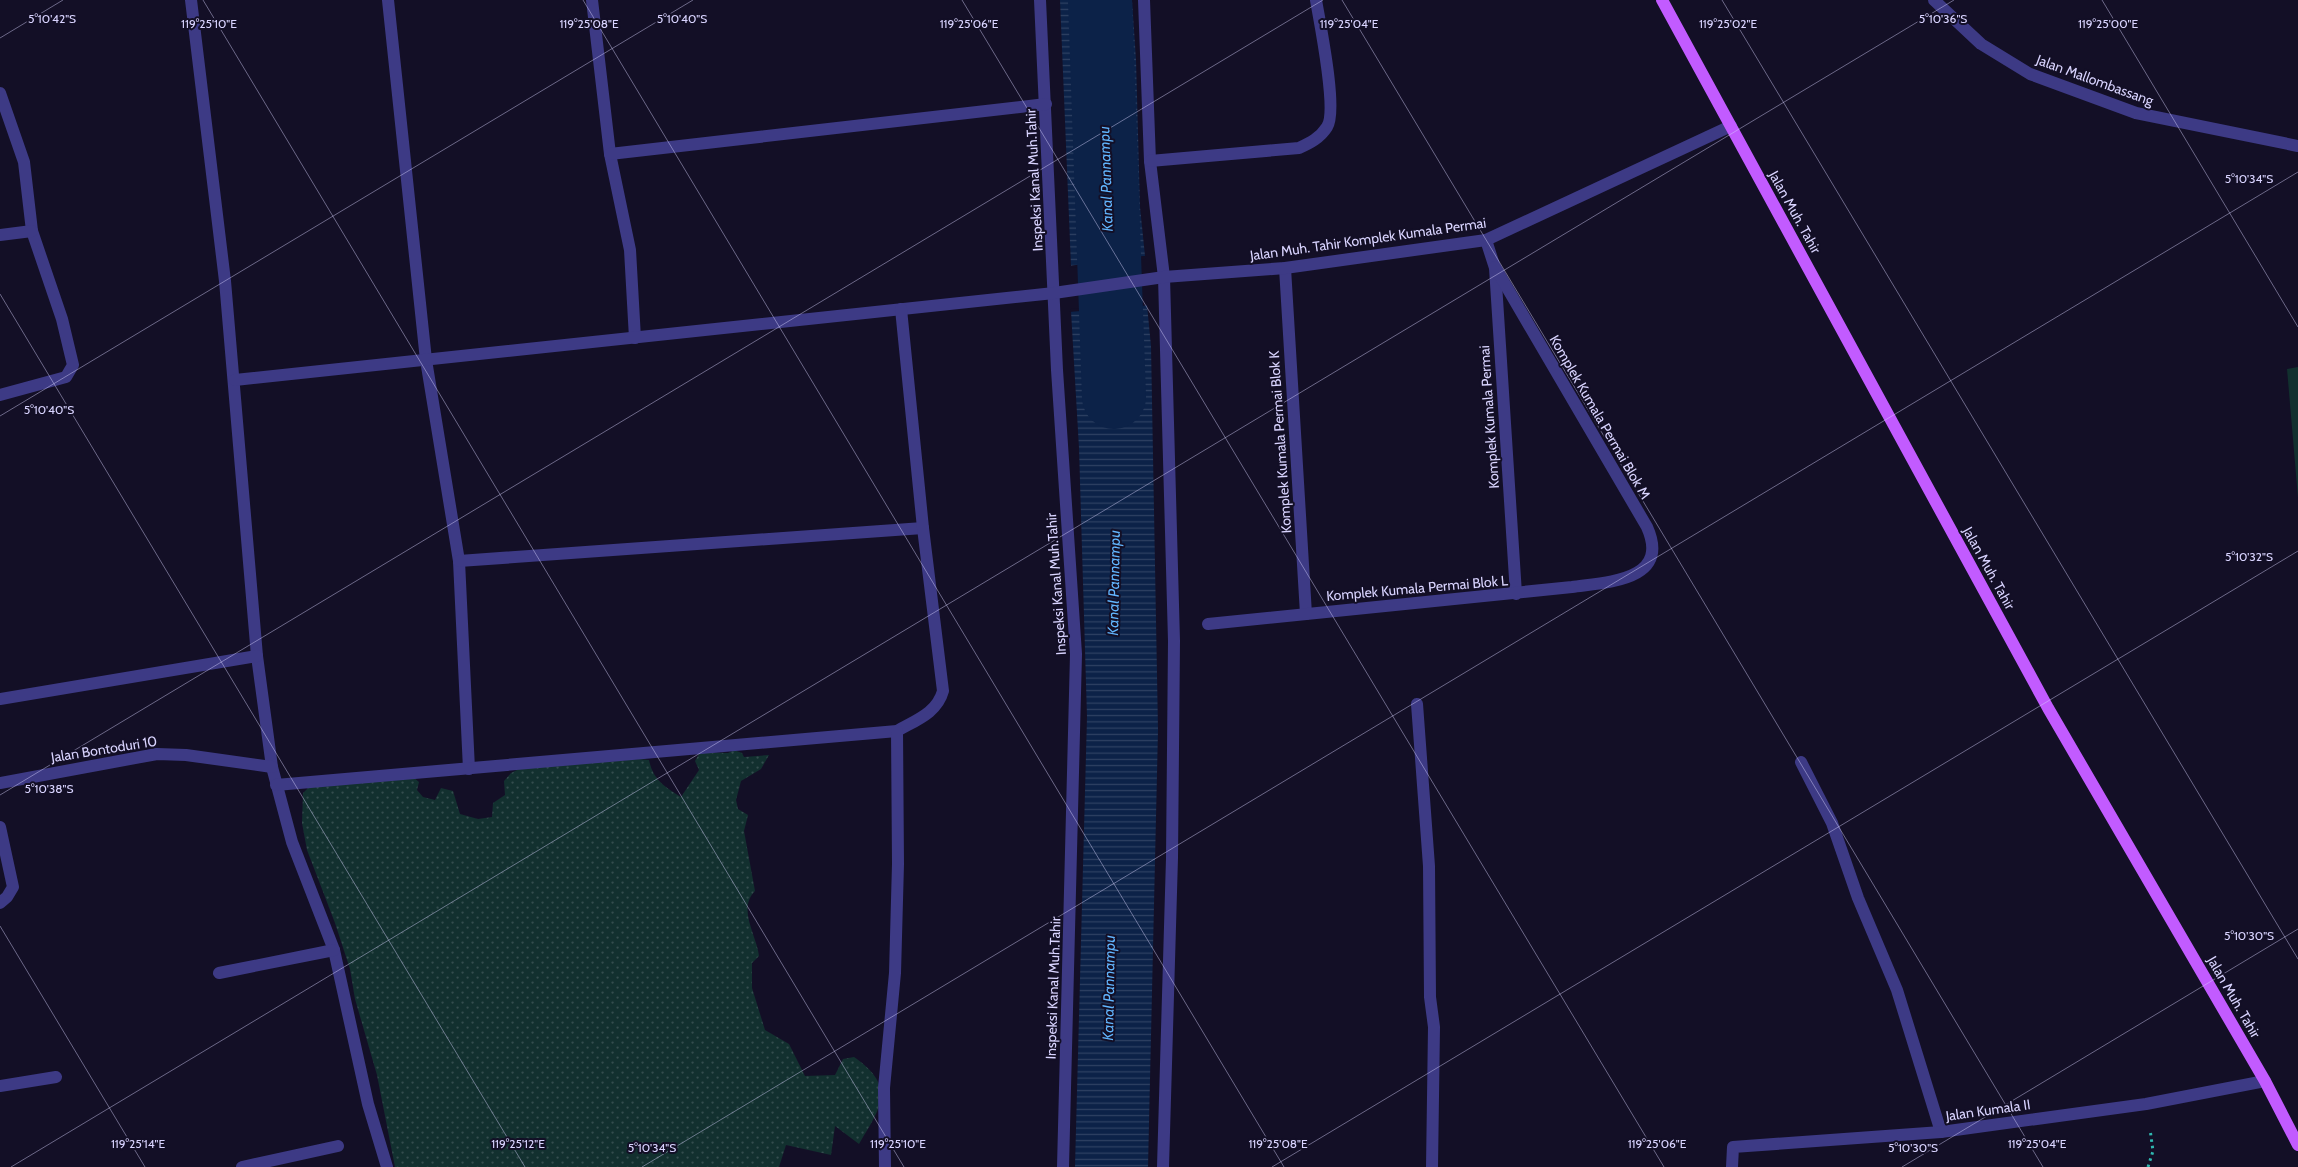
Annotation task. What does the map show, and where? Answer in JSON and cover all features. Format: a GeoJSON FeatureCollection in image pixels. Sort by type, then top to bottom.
{"type":"FeatureCollection","features":[{"type":"Feature","properties":{"kind":"main road","name":"Jalan Muh. Tahir"},"geometry":{"type":"LineString","coordinates":[[1662,0],[2048,708],[2265,1081],[2298,1145]]}},
{"type":"Feature","properties":{"kind":"street"},"geometry":{"type":"LineString","coordinates":[[192,0],[235,380],[256,656],[272,767],[292,842],[334,950],[368,1104],[387,1167]]}},
{"type":"Feature","properties":{"kind":"street"},"geometry":{"type":"LineString","coordinates":[[388,0],[426,360],[459,561],[469,769]]}},
{"type":"Feature","properties":{"kind":"street"},"geometry":{"type":"LineString","coordinates":[[592,0],[610,154],[630,250],[634,338]]}},
{"type":"Feature","properties":{"kind":"street","name":"Inspeksi Kanal Muh.Tahir"},"geometry":{"type":"LineString","coordinates":[[1040,0],[1059,291],[1057,370],[1076,654],[1062,1167]]}},
{"type":"Feature","properties":{"kind":"street"},"geometry":{"type":"LineString","coordinates":[[1144,0],[1150,161],[1164,277],[1174,651],[1172,858],[1163,1167]]}},
{"type":"Feature","properties":{"kind":"street"},"geometry":{"type":"LineString","coordinates":[[1150,161],[1299,148],[1317,139],[1328,126],[1332,108],[1316,0]]}},
{"type":"Feature","properties":{"kind":"street","name":"Jalan Mallombassang"},"geometry":{"type":"LineString","coordinates":[[1934,0],[1981,44],[2030,74],[2136,113],[2298,146]]}},
{"type":"Feature","properties":{"kind":"street"},"geometry":{"type":"LineString","coordinates":[[0,93],[24,162],[32,231],[62,319],[73,365],[66,377],[0,395]]}},
{"type":"Feature","properties":{"kind":"street"},"geometry":{"type":"LineString","coordinates":[[610,154],[1046,104]]}},
{"type":"Feature","properties":{"kind":"street","name":"Jalan Muh. Tahir Komplek Kumala Permai"},"geometry":{"type":"LineString","coordinates":[[235,380],[1059,291],[1164,277],[1285,268],[1486,240],[1731,126]]}},
{"type":"Feature","properties":{"kind":"street"},"geometry":{"type":"LineString","coordinates":[[0,235],[32,231]]}},
{"type":"Feature","properties":{"kind":"street","name":"Komplek Kumala Permai"},"geometry":{"type":"LineString","coordinates":[[1486,240],[1494,267],[1516,594]]}},
{"type":"Feature","properties":{"kind":"street","name":"Komplek Kumala Permai Blok M"},"geometry":{"type":"LineString","coordinates":[[1494,267],[1610,462],[1652,541],[1652,551],[1646,565],[1628,578]]}},
{"type":"Feature","properties":{"kind":"street","name":"Komplek Kumala Permai Blok K"},"geometry":{"type":"LineString","coordinates":[[1285,268],[1306,614]]}},
{"type":"Feature","properties":{"kind":"street"},"geometry":{"type":"LineString","coordinates":[[276,785],[897,731],[935,709],[940,702],[943,691],[923,528],[901,308]]}},
{"type":"Feature","properties":{"kind":"street"},"geometry":{"type":"LineString","coordinates":[[459,561],[923,528]]}},
{"type":"Feature","properties":{"kind":"street","name":"Komplek Kumala Permai Blok L"},"geometry":{"type":"LineString","coordinates":[[1208,624],[1407,602],[1516,594],[1628,578]]}},
{"type":"Feature","properties":{"kind":"street"},"geometry":{"type":"LineString","coordinates":[[0,699],[256,656]]}},
{"type":"Feature","properties":{"kind":"street"},"geometry":{"type":"LineString","coordinates":[[1417,704],[1429,866],[1430,997],[1434,1027],[1432,1167]]}},
{"type":"Feature","properties":{"kind":"street"},"geometry":{"type":"LineString","coordinates":[[885,1167],[884,1088],[894,973],[898,874],[897,731]]}},
{"type":"Feature","properties":{"kind":"street","name":"Jalan Bontoduri 10"},"geometry":{"type":"LineString","coordinates":[[0,783],[126,758],[157,754],[272,767]]}},
{"type":"Feature","properties":{"kind":"street"},"geometry":{"type":"LineString","coordinates":[[1801,762],[1832,823],[1858,898],[1897,990],[1941,1132]]}},
{"type":"Feature","properties":{"kind":"street"},"geometry":{"type":"LineString","coordinates":[[0,827],[13,887],[7,897],[0,903]]}},
{"type":"Feature","properties":{"kind":"street"},"geometry":{"type":"LineString","coordinates":[[219,973],[334,950]]}},
{"type":"Feature","properties":{"kind":"street"},"geometry":{"type":"LineString","coordinates":[[0,1086],[56,1076]]}},
{"type":"Feature","properties":{"kind":"street","name":"Jalan Kumala II"},"geometry":{"type":"LineString","coordinates":[[1732,1167],[1733,1147],[1941,1132],[2146,1104],[2265,1081]]}},
{"type":"Feature","properties":{"kind":"street"},"geometry":{"type":"LineString","coordinates":[[242,1167],[338,1146]]}},
{"type":"Feature","properties":{"kind":"path"},"geometry":{"type":"LineString","coordinates":[[2146,1104],[2153,1151],[2148,1167]]}},
{"type":"Feature","properties":{"kind":"green space"},"geometry":{"type":"Polygon","coordinates":[[[2298,367],[2298,498],[2287,369],[2298,367]]]}},
{"type":"Feature","properties":{"kind":"green space"},"geometry":{"type":"Polygon","coordinates":[[[734,750],[742,753],[744,757],[769,755],[761,769],[741,781],[736,800],[738,809],[748,815],[744,831],[755,891],[750,898],[748,914],[759,956],[752,963],[752,988],[765,1030],[789,1044],[805,1076],[835,1075],[843,1059],[854,1057],[876,1078],[881,1098],[874,1119],[859,1144],[835,1126],[831,1155],[786,1145],[779,1167],[395,1167],[377,1075],[355,999],[350,969],[335,923],[307,850],[302,823],[303,793],[312,784],[413,777],[419,782],[417,790],[423,797],[435,800],[441,788],[453,791],[460,814],[478,819],[492,817],[493,803],[505,795],[504,781],[511,773],[519,769],[639,759],[649,760],[653,773],[657,778],[681,797],[699,770],[695,761],[700,752],[728,753],[734,750]]]}},
{"type":"Feature","properties":{"kind":"water"},"geometry":{"type":"Polygon","coordinates":[[[1060,0],[1132,0],[1136,60],[1140,207],[1145,256],[1071,266],[1060,0]]]}},
{"type":"Feature","properties":{"kind":"water"},"geometry":{"type":"Polygon","coordinates":[[[1147,305],[1151,346],[1158,730],[1148,1167],[1075,1167],[1087,717],[1079,448],[1071,311],[1147,305]]]}},
{"type":"Feature","properties":{"kind":"pier"},"geometry":{"type":"Polygon","coordinates":[[[1147,256],[1145,259],[1071,268],[1069,266],[1147,256]]]}},
{"type":"Feature","properties":{"kind":"pier"},"geometry":{"type":"Polygon","coordinates":[[[1147,302],[1150,305],[1069,312],[1071,309],[1147,302]]]}},
{"type":"Feature","properties":{"kind":"waterway","name":"Kanal Pannampu"},"geometry":{"type":"LineString","coordinates":[[1100,0],[1114,397]]}}]}
